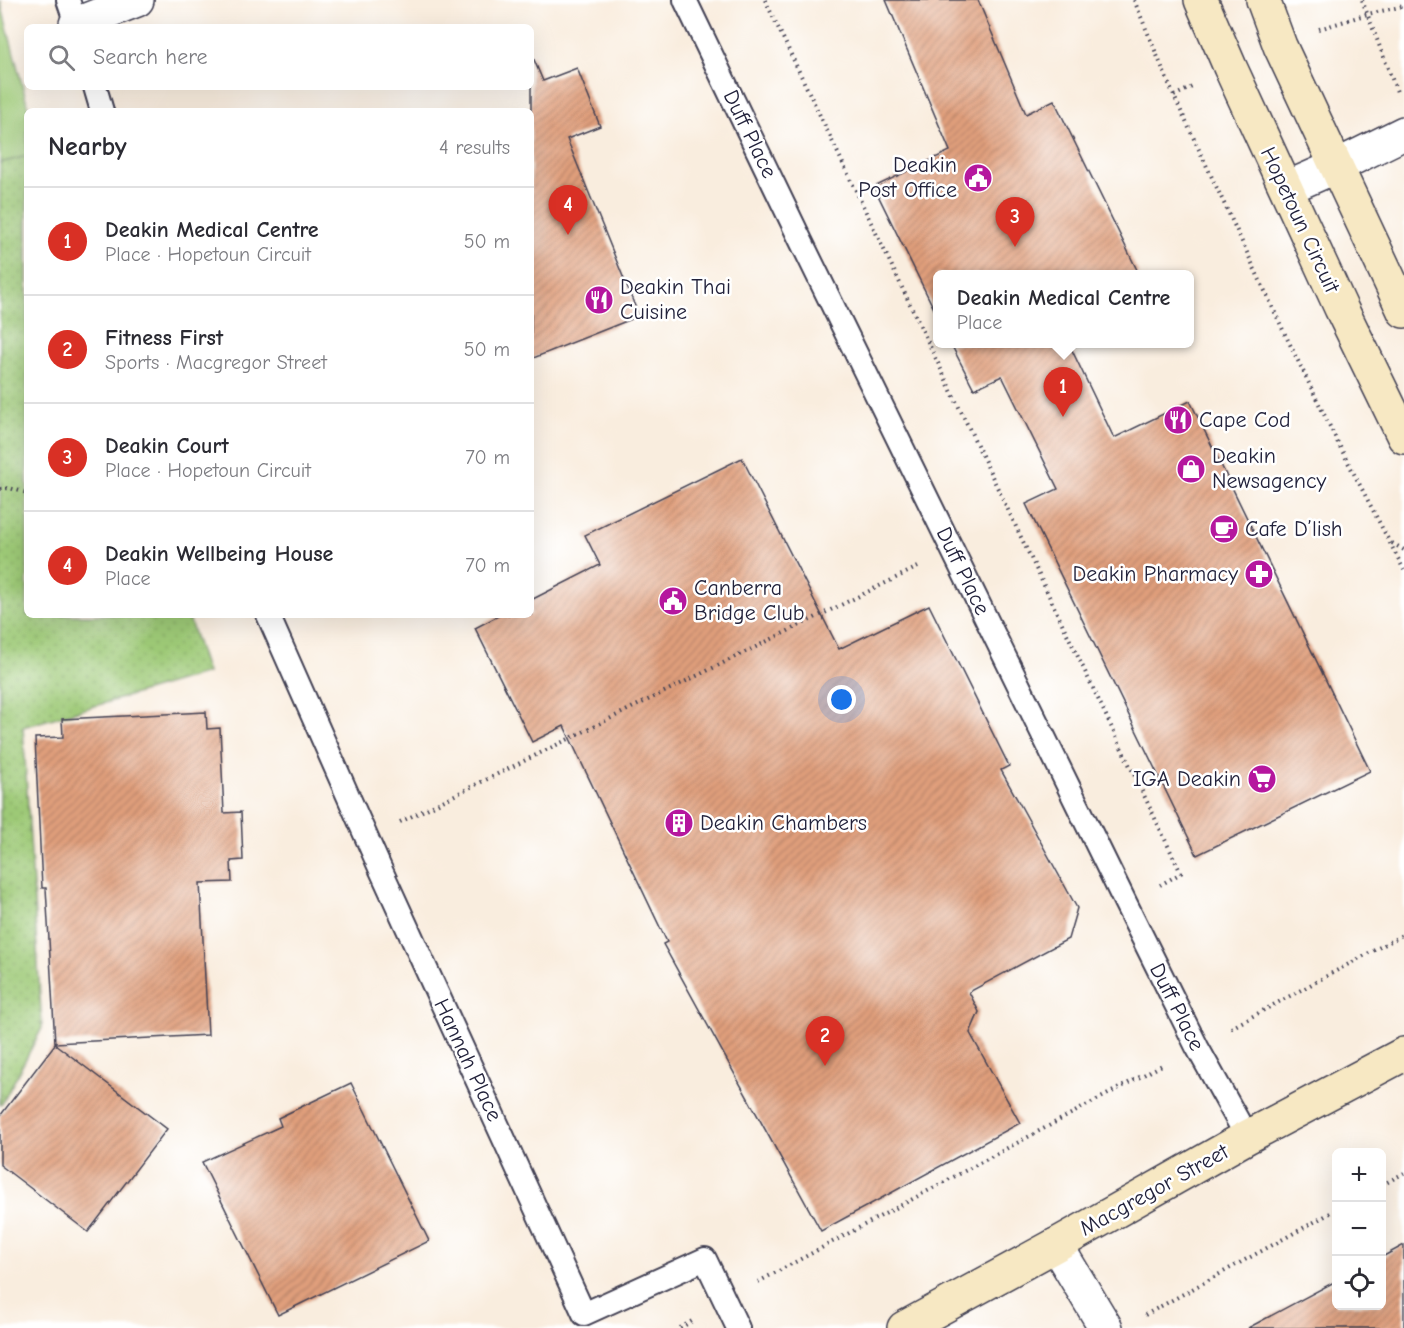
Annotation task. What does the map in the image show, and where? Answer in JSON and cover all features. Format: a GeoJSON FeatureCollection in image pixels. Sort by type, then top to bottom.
{"type":"FeatureCollection","features":[{"type":"Feature","properties":{"kind":"main road","name":"Hopetoun Circuit"},"geometry":{"type":"LineString","coordinates":[[1201,0],[1341,308],[1404,437]]}},
{"type":"Feature","properties":{"kind":"main road"},"geometry":{"type":"LineString","coordinates":[[1263,0],[1280,46],[1404,311]]}},
{"type":"Feature","properties":{"kind":"main road","name":"Macgregor Street"},"geometry":{"type":"LineString","coordinates":[[904,1328],[1247,1137],[1404,1054]]}},
{"type":"Feature","properties":{"kind":"street"},"geometry":{"type":"LineString","coordinates":[[74,17],[137,0]]}},
{"type":"Feature","properties":{"kind":"street"},"geometry":{"type":"LineString","coordinates":[[1287,188],[1404,134]]}},
{"type":"Feature","properties":{"kind":"street"},"geometry":{"type":"LineString","coordinates":[[1056,1245],[1106,1328]]}},
{"type":"Feature","properties":{"kind":"lane","name":"Duff Place"},"geometry":{"type":"LineString","coordinates":[[685,0],[1126,904],[1197,1047],[1247,1137]]}},
{"type":"Feature","properties":{"kind":"lane"},"geometry":{"type":"LineString","coordinates":[[96,90],[101,108]]}},
{"type":"Feature","properties":{"kind":"lane","name":"Hannah Place"},"geometry":{"type":"LineString","coordinates":[[269,618],[584,1314],[705,1259],[738,1328]]}},
{"type":"Feature","properties":{"kind":"path"},"geometry":{"type":"LineString","coordinates":[[765,0],[1181,873],[1126,904]]}},
{"type":"Feature","properties":{"kind":"path"},"geometry":{"type":"LineString","coordinates":[[1134,0],[1174,96],[1285,334],[1404,570]]}},
{"type":"Feature","properties":{"kind":"path"},"geometry":{"type":"LineString","coordinates":[[1362,0],[1400,99]]}},
{"type":"Feature","properties":{"kind":"path"},"geometry":{"type":"LineString","coordinates":[[1368,14],[1404,6]]}},
{"type":"Feature","properties":{"kind":"path"},"geometry":{"type":"LineString","coordinates":[[0,489],[9,488],[24,492]]}},
{"type":"Feature","properties":{"kind":"path"},"geometry":{"type":"LineString","coordinates":[[1390,541],[1404,550]]}},
{"type":"Feature","properties":{"kind":"path"},"geometry":{"type":"LineString","coordinates":[[367,838],[953,550]]}},
{"type":"Feature","properties":{"kind":"path"},"geometry":{"type":"LineString","coordinates":[[680,1328],[724,1301],[1404,934]]}},
{"type":"Feature","properties":{"kind":"path"},"geometry":{"type":"LineString","coordinates":[[1386,1183],[1404,1173]]}},
{"type":"Feature","properties":{"kind":"path"},"geometry":{"type":"LineString","coordinates":[[1142,1317],[1332,1212]]}},
{"type":"Feature","properties":{"kind":"green space"},"geometry":{"type":"Polygon","coordinates":[[[0,0],[28,108],[24,108],[24,157],[0,163],[0,0]]]}},
{"type":"Feature","properties":{"kind":"green space"},"geometry":{"type":"Polygon","coordinates":[[[24,157],[24,618],[189,618],[207,673],[23,727],[42,1028],[0,1105],[0,163],[24,157]]]}},
{"type":"Feature","properties":{"kind":"building"},"geometry":{"type":"Polygon","coordinates":[[[886,0],[978,0],[1026,114],[1054,100],[1137,270],[933,270],[933,307],[874,187],[950,151],[886,0]]]}},
{"type":"Feature","properties":{"kind":"building"},"geometry":{"type":"Polygon","coordinates":[[[534,60],[543,81],[577,68],[600,126],[567,139],[639,316],[534,358],[534,108],[531,108],[531,90],[534,90],[534,60]]]}},
{"type":"Feature","properties":{"kind":"building"},"geometry":{"type":"Polygon","coordinates":[[[953,348],[1071,348],[1114,438],[1190,401],[1370,771],[1197,855],[1026,504],[1058,489],[1002,376],[974,389],[953,348]]]}},
{"type":"Feature","properties":{"kind":"building"},"geometry":{"type":"Polygon","coordinates":[[[742,458],[839,649],[929,605],[1009,766],[1001,770],[1077,908],[1068,939],[969,992],[979,1012],[970,1033],[1020,1123],[821,1231],[663,944],[667,942],[564,726],[532,742],[475,628],[494,618],[534,618],[534,598],[600,565],[585,535],[742,458]]]}},
{"type":"Feature","properties":{"kind":"building"},"geometry":{"type":"Polygon","coordinates":[[[206,712],[207,729],[220,728],[224,813],[241,812],[243,860],[231,861],[232,882],[200,883],[208,1035],[55,1043],[46,888],[42,888],[35,738],[63,737],[62,719],[206,712]]]}},
{"type":"Feature","properties":{"kind":"building"},"geometry":{"type":"Polygon","coordinates":[[[55,1044],[167,1129],[88,1232],[0,1165],[0,1116],[55,1044]]]}},
{"type":"Feature","properties":{"kind":"building"},"geometry":{"type":"Polygon","coordinates":[[[351,1083],[429,1241],[278,1315],[202,1162],[281,1126],[278,1118],[351,1083]]]}},
{"type":"Feature","properties":{"kind":"building"},"geometry":{"type":"Polygon","coordinates":[[[1404,1245],[1404,1328],[1248,1328],[1332,1283],[1332,1310],[1386,1310],[1386,1255],[1404,1245]]]}},
{"type":"Feature","properties":{"kind":"place","name":"Deakin Post Office"},"geometry":{"type":"Point","coordinates":[978,178]}},
{"type":"Feature","properties":{"kind":"place","name":"Deakin Wellbeing House"},"geometry":{"type":"Point","coordinates":[568,235]}},
{"type":"Feature","properties":{"kind":"place","name":"Deakin Court"},"geometry":{"type":"Point","coordinates":[1015,247]}},
{"type":"Feature","properties":{"kind":"place","name":"Deakin Thai Cuisine"},"geometry":{"type":"Point","coordinates":[599,300]}},
{"type":"Feature","properties":{"kind":"place","name":"Deakin Medical Centre"},"geometry":{"type":"Point","coordinates":[1063,417]}},
{"type":"Feature","properties":{"kind":"place","name":"Cape Cod"},"geometry":{"type":"Point","coordinates":[1178,420]}},
{"type":"Feature","properties":{"kind":"place","name":"Deakin Newsagency"},"geometry":{"type":"Point","coordinates":[1191,469]}},
{"type":"Feature","properties":{"kind":"place","name":"Cafe D’lish"},"geometry":{"type":"Point","coordinates":[1224,529]}},
{"type":"Feature","properties":{"kind":"place","name":"Deakin Pharmacy"},"geometry":{"type":"Point","coordinates":[1259,574]}},
{"type":"Feature","properties":{"kind":"place","name":"Canberra Bridge Club"},"geometry":{"type":"Point","coordinates":[673,601]}},
{"type":"Feature","properties":{"kind":"place","name":"IGA Deakin"},"geometry":{"type":"Point","coordinates":[1262,779]}},
{"type":"Feature","properties":{"kind":"place","name":"Deakin Chambers"},"geometry":{"type":"Point","coordinates":[679,823]}},
{"type":"Feature","properties":{"kind":"place","name":"Fitness First"},"geometry":{"type":"Point","coordinates":[825,1066]}}]}
